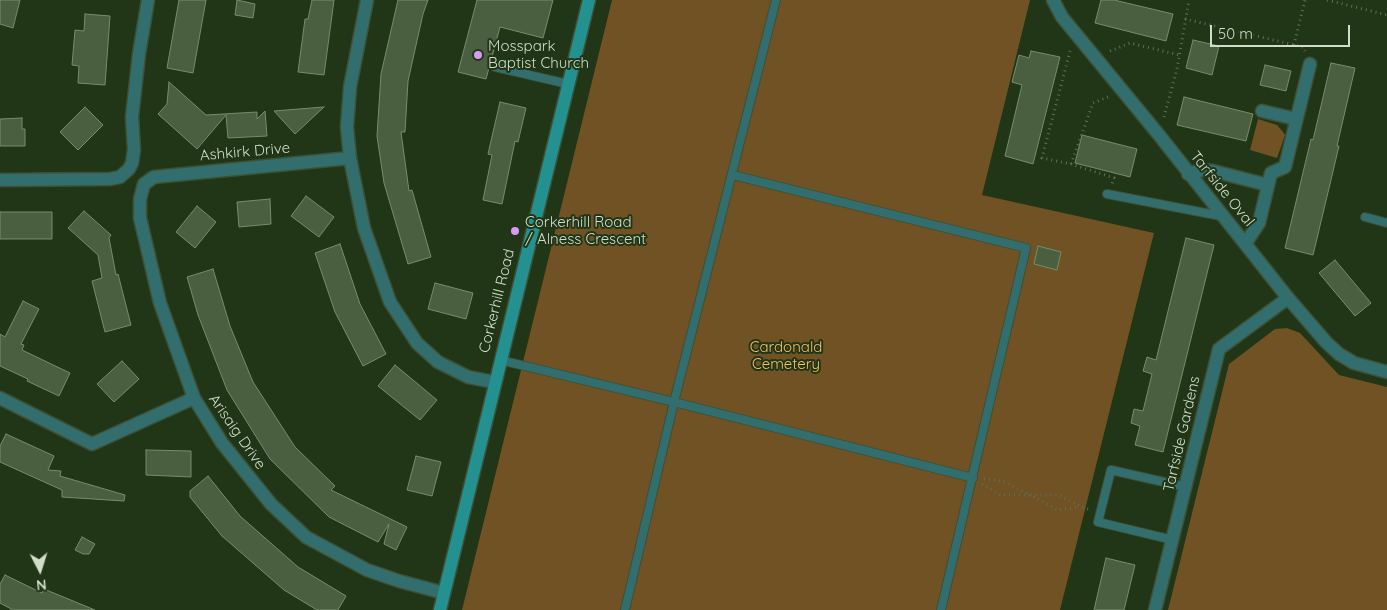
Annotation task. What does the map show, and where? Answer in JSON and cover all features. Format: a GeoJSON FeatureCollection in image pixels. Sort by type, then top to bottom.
{"type":"FeatureCollection","features":[{"type":"Feature","properties":{"kind":"street"},"geometry":{"type":"LineString","coordinates":[[0,180],[110,179],[120,177],[129,169],[134,150],[132,117],[139,54],[148,0]]}},
{"type":"Feature","properties":{"kind":"street"},"geometry":{"type":"LineString","coordinates":[[367,0],[350,88],[347,127],[350,158],[364,228],[390,302],[417,343],[438,362],[468,377],[494,382]]}},
{"type":"Feature","properties":{"kind":"street","name":"Corkerhill Road"},"geometry":{"type":"LineString","coordinates":[[440,610],[494,382],[589,0]]}},
{"type":"Feature","properties":{"kind":"street","name":"Tarfside Oval"},"geometry":{"type":"LineString","coordinates":[[1053,0],[1062,17],[1159,135],[1221,216],[1326,342],[1339,354],[1354,363],[1387,372]]}},
{"type":"Feature","properties":{"kind":"street"},"geometry":{"type":"LineString","coordinates":[[1245,244],[1259,223],[1271,173],[1285,167],[1310,64]]}},
{"type":"Feature","properties":{"kind":"street"},"geometry":{"type":"LineString","coordinates":[[1262,111],[1296,119]]}},
{"type":"Feature","properties":{"kind":"street","name":"Ashkirk Drive"},"geometry":{"type":"LineString","coordinates":[[144,184],[154,177],[350,158]]}},
{"type":"Feature","properties":{"kind":"street"},"geometry":{"type":"LineString","coordinates":[[129,169],[144,184]]}},
{"type":"Feature","properties":{"kind":"street"},"geometry":{"type":"LineString","coordinates":[[1188,174],[1202,170],[1213,170],[1268,185]]}},
{"type":"Feature","properties":{"kind":"street","name":"Arisaig Drive"},"geometry":{"type":"LineString","coordinates":[[144,184],[140,199],[140,218],[160,303],[194,398],[222,443],[271,504],[306,537],[367,570],[444,593]]}},
{"type":"Feature","properties":{"kind":"street","name":"Tarfside Gardens"},"geometry":{"type":"LineString","coordinates":[[1156,610],[1219,349],[1288,298]]}},
{"type":"Feature","properties":{"kind":"street"},"geometry":{"type":"LineString","coordinates":[[0,398],[92,444],[194,398]]}},
{"type":"Feature","properties":{"kind":"lane"},"geometry":{"type":"LineString","coordinates":[[625,610],[674,402],[776,0]]}},
{"type":"Feature","properties":{"kind":"lane"},"geometry":{"type":"LineString","coordinates":[[494,67],[568,84]]}},
{"type":"Feature","properties":{"kind":"lane"},"geometry":{"type":"LineString","coordinates":[[733,174],[1026,248],[941,610]]}},
{"type":"Feature","properties":{"kind":"lane"},"geometry":{"type":"LineString","coordinates":[[1107,194],[1221,216]]}},
{"type":"Feature","properties":{"kind":"lane"},"geometry":{"type":"LineString","coordinates":[[1365,218],[1387,223]]}},
{"type":"Feature","properties":{"kind":"lane"},"geometry":{"type":"LineString","coordinates":[[500,360],[973,478]]}},
{"type":"Feature","properties":{"kind":"lane"},"geometry":{"type":"LineString","coordinates":[[1173,540],[1098,522],[1111,470],[1186,487]]}},
{"type":"Feature","properties":{"kind":"path"},"geometry":{"type":"LineString","coordinates":[[1159,135],[1179,55],[1189,0]]}},
{"type":"Feature","properties":{"kind":"path"},"geometry":{"type":"LineString","coordinates":[[1294,45],[1305,0]]}},
{"type":"Feature","properties":{"kind":"path"},"geometry":{"type":"LineString","coordinates":[[1327,0],[1387,15]]}},
{"type":"Feature","properties":{"kind":"path"},"geometry":{"type":"LineString","coordinates":[[1185,19],[1303,47],[1310,64]]}},
{"type":"Feature","properties":{"kind":"path"},"geometry":{"type":"LineString","coordinates":[[1077,34],[1067,57],[1042,158],[1071,164],[1114,178],[1107,194]]}},
{"type":"Feature","properties":{"kind":"path"},"geometry":{"type":"LineString","coordinates":[[1095,56],[1130,43],[1179,55]]}},
{"type":"Feature","properties":{"kind":"path"},"geometry":{"type":"LineString","coordinates":[[1071,164],[1093,102],[1123,91]]}},
{"type":"Feature","properties":{"kind":"path"},"geometry":{"type":"LineString","coordinates":[[973,478],[1003,481],[1058,510],[1081,507]]}},
{"type":"Feature","properties":{"kind":"path"},"geometry":{"type":"LineString","coordinates":[[973,478],[1000,495],[1059,495],[1081,507],[1101,512]]}},
{"type":"Feature","properties":{"kind":"green space","name":"Cardonald Cemetery"},"geometry":{"type":"Polygon","coordinates":[[[612,0],[1030,0],[982,195],[1154,233],[1060,610],[462,610],[612,0]]]}},
{"type":"Feature","properties":{"kind":"green space"},"geometry":{"type":"Polygon","coordinates":[[[1258,119],[1277,125],[1285,135],[1277,158],[1250,150],[1258,119]]]}},
{"type":"Feature","properties":{"kind":"green space"},"geometry":{"type":"Polygon","coordinates":[[[1287,328],[1300,333],[1339,375],[1387,387],[1387,610],[1168,610],[1229,364],[1275,329],[1287,328]]]}},
{"type":"Feature","properties":{"kind":"building"},"geometry":{"type":"Polygon","coordinates":[[[0,0],[20,0],[13,28],[0,24],[0,0]]]}},
{"type":"Feature","properties":{"kind":"building"},"geometry":{"type":"Polygon","coordinates":[[[179,0],[206,0],[193,73],[167,68],[179,0]]]}},
{"type":"Feature","properties":{"kind":"building"},"geometry":{"type":"Polygon","coordinates":[[[237,0],[255,4],[253,18],[235,15],[237,0]]]}},
{"type":"Feature","properties":{"kind":"building"},"geometry":{"type":"Polygon","coordinates":[[[312,0],[334,0],[324,75],[298,72],[305,19],[308,19],[312,0]]]}},
{"type":"Feature","properties":{"kind":"building"},"geometry":{"type":"Polygon","coordinates":[[[398,0],[428,0],[408,81],[405,132],[401,132],[409,191],[412,190],[431,257],[408,264],[384,183],[377,136],[381,74],[398,0]]]}},
{"type":"Feature","properties":{"kind":"building","name":"Mosspark Baptist Church"},"geometry":{"type":"Polygon","coordinates":[[[477,0],[553,0],[543,38],[500,27],[486,79],[458,72],[477,0]]]}},
{"type":"Feature","properties":{"kind":"building"},"geometry":{"type":"Polygon","coordinates":[[[1101,0],[1114,0],[1173,14],[1166,41],[1095,23],[1101,0]]]}},
{"type":"Feature","properties":{"kind":"building"},"geometry":{"type":"Polygon","coordinates":[[[85,14],[110,16],[105,85],[78,83],[79,66],[72,65],[75,30],[84,31],[85,14]]]}},
{"type":"Feature","properties":{"kind":"building"},"geometry":{"type":"Polygon","coordinates":[[[1193,40],[1219,46],[1212,75],[1186,68],[1193,40]]]}},
{"type":"Feature","properties":{"kind":"building"},"geometry":{"type":"Polygon","coordinates":[[[1031,51],[1060,57],[1033,164],[1005,156],[1022,85],[1012,82],[1019,55],[1029,58],[1031,51]]]}},
{"type":"Feature","properties":{"kind":"building"},"geometry":{"type":"Polygon","coordinates":[[[1331,63],[1355,68],[1313,255],[1285,248],[1331,63]]]}},
{"type":"Feature","properties":{"kind":"building"},"geometry":{"type":"Polygon","coordinates":[[[1265,65],[1291,71],[1286,91],[1260,85],[1265,65]]]}},
{"type":"Feature","properties":{"kind":"building"},"geometry":{"type":"Polygon","coordinates":[[[169,82],[206,115],[257,112],[257,119],[265,111],[267,136],[228,138],[226,115],[197,149],[158,114],[167,104],[169,82]]]}},
{"type":"Feature","properties":{"kind":"building"},"geometry":{"type":"Polygon","coordinates":[[[1184,97],[1253,114],[1246,141],[1177,125],[1184,97]]]}},
{"type":"Feature","properties":{"kind":"building"},"geometry":{"type":"Polygon","coordinates":[[[500,102],[526,108],[518,142],[515,141],[502,204],[483,200],[492,155],[488,154],[500,102]]]}},
{"type":"Feature","properties":{"kind":"building"},"geometry":{"type":"Polygon","coordinates":[[[85,107],[103,125],[78,150],[60,132],[85,107]]]}},
{"type":"Feature","properties":{"kind":"building"},"geometry":{"type":"Polygon","coordinates":[[[324,107],[295,134],[274,111],[324,107]]]}},
{"type":"Feature","properties":{"kind":"building"},"geometry":{"type":"Polygon","coordinates":[[[22,118],[22,129],[25,129],[25,146],[0,146],[0,119],[22,118]]]}},
{"type":"Feature","properties":{"kind":"building"},"geometry":{"type":"Polygon","coordinates":[[[1082,135],[1137,149],[1130,177],[1075,163],[1082,135]]]}},
{"type":"Feature","properties":{"kind":"building"},"geometry":{"type":"Polygon","coordinates":[[[306,196],[334,217],[319,237],[291,216],[306,196]]]}},
{"type":"Feature","properties":{"kind":"building"},"geometry":{"type":"Polygon","coordinates":[[[270,199],[271,224],[239,227],[237,202],[270,199]]]}},
{"type":"Feature","properties":{"kind":"building"},"geometry":{"type":"Polygon","coordinates":[[[197,206],[216,222],[195,248],[176,232],[197,206]]]}},
{"type":"Feature","properties":{"kind":"building"},"geometry":{"type":"Polygon","coordinates":[[[84,211],[111,235],[109,238],[116,275],[118,274],[131,325],[105,332],[92,281],[102,278],[98,255],[68,228],[84,211]]]}},
{"type":"Feature","properties":{"kind":"building"},"geometry":{"type":"Polygon","coordinates":[[[0,212],[52,212],[52,239],[0,239],[0,212]]]}},
{"type":"Feature","properties":{"kind":"building"},"geometry":{"type":"Polygon","coordinates":[[[1186,238],[1214,245],[1163,452],[1135,445],[1140,426],[1131,423],[1134,409],[1143,411],[1152,374],[1143,371],[1147,357],[1156,360],[1186,238]]]}},
{"type":"Feature","properties":{"kind":"building"},"geometry":{"type":"Polygon","coordinates":[[[340,244],[360,304],[386,354],[363,366],[335,312],[315,253],[340,244]]]}},
{"type":"Feature","properties":{"kind":"building"},"geometry":{"type":"Polygon","coordinates":[[[1038,246],[1061,252],[1057,270],[1034,264],[1038,246]]]}},
{"type":"Feature","properties":{"kind":"building"},"geometry":{"type":"Polygon","coordinates":[[[1335,260],[1371,303],[1355,316],[1319,273],[1335,260]]]}},
{"type":"Feature","properties":{"kind":"building"},"geometry":{"type":"Polygon","coordinates":[[[213,269],[230,326],[253,382],[295,447],[335,486],[331,490],[407,527],[396,550],[384,544],[389,524],[378,542],[329,517],[270,459],[227,390],[198,315],[187,277],[213,269]]]}},
{"type":"Feature","properties":{"kind":"building"},"geometry":{"type":"Polygon","coordinates":[[[435,283],[473,293],[466,319],[428,309],[435,283]]]}},
{"type":"Feature","properties":{"kind":"building"},"geometry":{"type":"Polygon","coordinates":[[[23,301],[39,309],[21,344],[24,345],[22,350],[70,373],[59,396],[0,366],[0,334],[5,337],[23,301]]]}},
{"type":"Feature","properties":{"kind":"building"},"geometry":{"type":"Polygon","coordinates":[[[122,361],[139,379],[114,402],[97,384],[122,361]]]}},
{"type":"Feature","properties":{"kind":"building"},"geometry":{"type":"Polygon","coordinates":[[[395,365],[437,400],[420,420],[378,386],[395,365]]]}},
{"type":"Feature","properties":{"kind":"building"},"geometry":{"type":"Polygon","coordinates":[[[6,434],[54,456],[48,470],[61,471],[60,476],[125,495],[124,501],[62,497],[62,490],[0,462],[0,446],[6,434]]]}},
{"type":"Feature","properties":{"kind":"building"},"geometry":{"type":"Polygon","coordinates":[[[146,450],[191,451],[191,477],[146,475],[146,450]]]}},
{"type":"Feature","properties":{"kind":"building"},"geometry":{"type":"Polygon","coordinates":[[[416,456],[441,462],[432,496],[407,490],[416,456]]]}},
{"type":"Feature","properties":{"kind":"building"},"geometry":{"type":"Polygon","coordinates":[[[208,476],[240,516],[298,567],[346,596],[338,610],[317,610],[284,590],[222,536],[190,497],[190,491],[208,476]]]}},
{"type":"Feature","properties":{"kind":"building"},"geometry":{"type":"Polygon","coordinates":[[[82,537],[95,544],[89,554],[83,554],[75,550],[82,537]]]}},
{"type":"Feature","properties":{"kind":"building"},"geometry":{"type":"Polygon","coordinates":[[[1106,558],[1135,565],[1124,610],[1094,610],[1106,558]]]}},
{"type":"Feature","properties":{"kind":"building"},"geometry":{"type":"Polygon","coordinates":[[[5,575],[42,593],[44,589],[95,610],[13,610],[0,603],[0,584],[5,575]]]}},
{"type":"Feature","properties":{"kind":"place","name":"Mosspark Baptist Church"},"geometry":{"type":"Point","coordinates":[478,55]}},
{"type":"Feature","properties":{"kind":"place","name":"Corkerhill Road / Alness Crescent"},"geometry":{"type":"Point","coordinates":[515,231]}}]}
